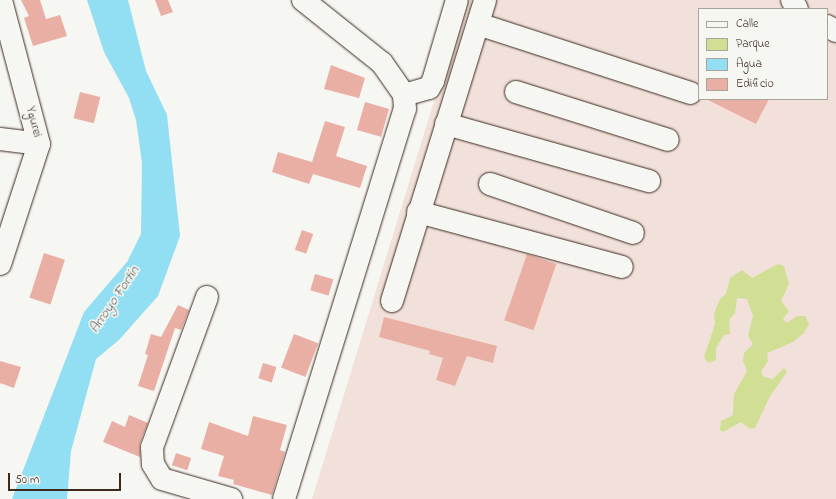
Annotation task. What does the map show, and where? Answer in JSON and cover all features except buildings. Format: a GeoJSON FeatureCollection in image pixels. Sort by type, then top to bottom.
{"type":"FeatureCollection","features":[{"type":"Feature","properties":{"kind":"street","name":"Ygurei"},"geometry":{"type":"LineString","coordinates":[[0,264],[39,144],[2,0]]}},
{"type":"Feature","properties":{"kind":"street"},"geometry":{"type":"LineString","coordinates":[[284,499],[405,109],[404,95],[382,63],[303,0]]}},
{"type":"Feature","properties":{"kind":"street"},"geometry":{"type":"LineString","coordinates":[[404,95],[429,88],[433,80],[457,0]]}},
{"type":"Feature","properties":{"kind":"street"},"geometry":{"type":"LineString","coordinates":[[392,300],[418,212],[485,0]]}},
{"type":"Feature","properties":{"kind":"street"},"geometry":{"type":"LineString","coordinates":[[478,24],[690,93]]}},
{"type":"Feature","properties":{"kind":"street"},"geometry":{"type":"LineString","coordinates":[[516,92],[668,140]]}},
{"type":"Feature","properties":{"kind":"street"},"geometry":{"type":"LineString","coordinates":[[446,124],[649,181]]}},
{"type":"Feature","properties":{"kind":"street"},"geometry":{"type":"LineString","coordinates":[[0,139],[39,144]]}},
{"type":"Feature","properties":{"kind":"street"},"geometry":{"type":"LineString","coordinates":[[490,184],[633,232]]}},
{"type":"Feature","properties":{"kind":"street"},"geometry":{"type":"LineString","coordinates":[[418,212],[622,267]]}},
{"type":"Feature","properties":{"kind":"street"},"geometry":{"type":"LineString","coordinates":[[207,297],[152,447],[153,464],[162,478],[231,499]]}},
{"type":"Feature","properties":{"kind":"shaded area"},"geometry":{"type":"Polygon","coordinates":[[[465,0],[836,0],[836,499],[312,499],[465,0]]]}},
{"type":"Feature","properties":{"kind":"green space"},"geometry":{"type":"Polygon","coordinates":[[[778,264],[784,266],[789,284],[781,301],[789,311],[783,319],[787,323],[797,316],[805,316],[809,324],[804,333],[793,342],[767,353],[768,361],[761,372],[764,377],[773,379],[784,368],[787,372],[770,396],[755,428],[750,429],[741,422],[723,432],[720,430],[721,421],[733,415],[734,394],[747,371],[743,361],[744,353],[753,344],[748,336],[753,316],[747,299],[737,298],[735,313],[729,320],[730,334],[724,335],[716,348],[716,360],[708,363],[704,357],[715,324],[714,314],[720,299],[726,294],[730,278],[742,270],[752,278],[778,264]]]}},
{"type":"Feature","properties":{"kind":"water","name":"Arroyo Fortín"},"geometry":{"type":"Polygon","coordinates":[[[87,0],[128,0],[146,71],[167,115],[180,236],[158,296],[119,340],[96,359],[71,451],[67,499],[12,499],[84,312],[127,262],[141,234],[142,163],[136,120],[129,98],[104,52],[87,0]]]}}]}
